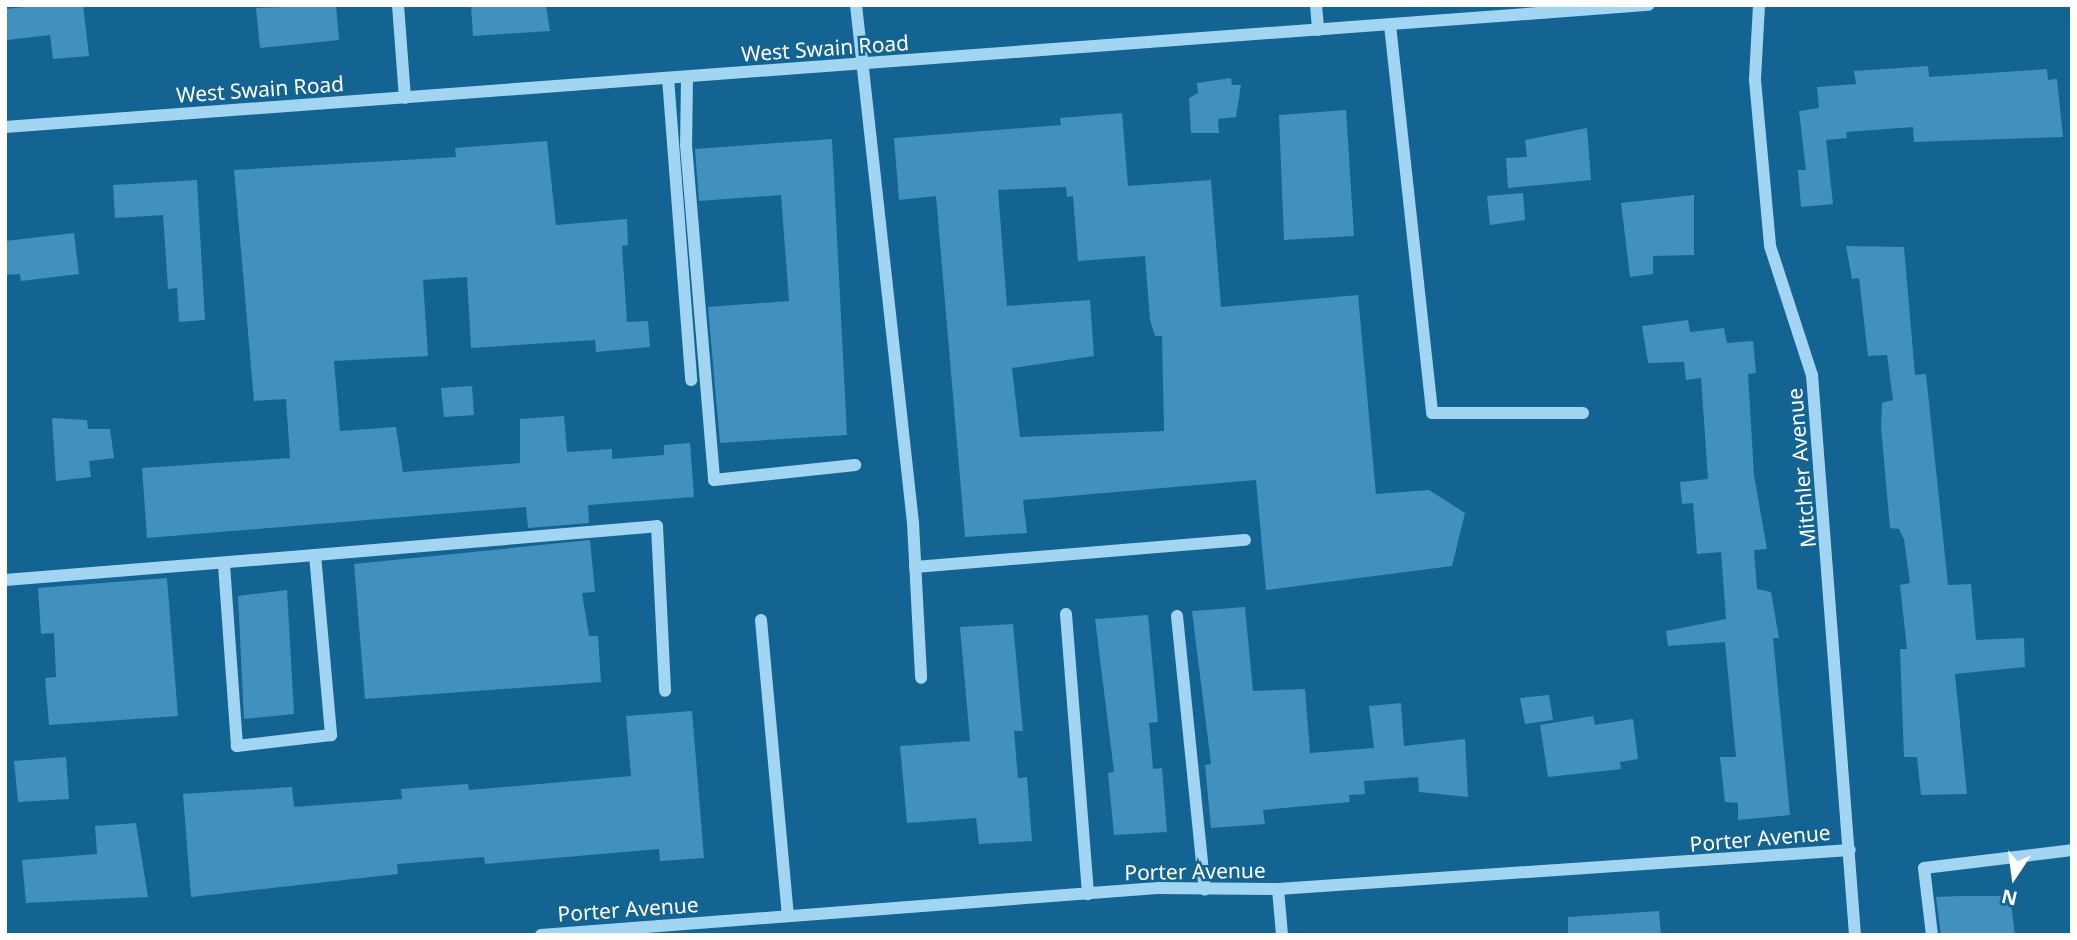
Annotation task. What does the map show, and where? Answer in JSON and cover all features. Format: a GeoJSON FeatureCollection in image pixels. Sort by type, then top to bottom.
{"type":"FeatureCollection","features":[{"type":"Feature","properties":{"kind":"street"},"geometry":{"type":"LineString","coordinates":[[398,5],[405,98]]}},
{"type":"Feature","properties":{"kind":"street"},"geometry":{"type":"LineString","coordinates":[[856,5],[915,567],[921,678]]}},
{"type":"Feature","properties":{"kind":"street"},"geometry":{"type":"LineString","coordinates":[[1316,5],[1318,30]]}},
{"type":"Feature","properties":{"kind":"street","name":"West Swain Road"},"geometry":{"type":"LineString","coordinates":[[5,127],[1648,5]]}},
{"type":"Feature","properties":{"kind":"street","name":"Mitchler Avenue"},"geometry":{"type":"LineString","coordinates":[[1759,5],[1755,80],[1770,246],[1812,375],[1855,935]]}},
{"type":"Feature","properties":{"kind":"street"},"geometry":{"type":"LineString","coordinates":[[1390,24],[1432,413],[1583,413]]}},
{"type":"Feature","properties":{"kind":"street"},"geometry":{"type":"LineString","coordinates":[[687,77],[686,145],[714,480],[855,465]]}},
{"type":"Feature","properties":{"kind":"street"},"geometry":{"type":"LineString","coordinates":[[668,78],[691,380]]}},
{"type":"Feature","properties":{"kind":"street"},"geometry":{"type":"LineString","coordinates":[[5,580],[657,526],[665,691]]}},
{"type":"Feature","properties":{"kind":"street"},"geometry":{"type":"LineString","coordinates":[[915,567],[1245,540]]}},
{"type":"Feature","properties":{"kind":"street"},"geometry":{"type":"LineString","coordinates":[[223,563],[237,746],[331,736],[315,555]]}},
{"type":"Feature","properties":{"kind":"street"},"geometry":{"type":"LineString","coordinates":[[1066,614],[1088,894]]}},
{"type":"Feature","properties":{"kind":"street"},"geometry":{"type":"LineString","coordinates":[[1177,616],[1205,890]]}},
{"type":"Feature","properties":{"kind":"street"},"geometry":{"type":"LineString","coordinates":[[761,620],[788,916]]}},
{"type":"Feature","properties":{"kind":"street"},"geometry":{"type":"LineString","coordinates":[[1932,935],[1924,868],[2072,849]]}},
{"type":"Feature","properties":{"kind":"street","name":"Porter Avenue"},"geometry":{"type":"LineString","coordinates":[[541,935],[1088,894],[1278,889],[1850,850]]}},
{"type":"Feature","properties":{"kind":"street"},"geometry":{"type":"LineString","coordinates":[[1278,889],[1282,935]]}},
{"type":"Feature","properties":{"kind":"building"},"geometry":{"type":"Polygon","coordinates":[[[83,5],[89,56],[53,59],[50,35],[7,40],[5,9],[83,5]]]}},
{"type":"Feature","properties":{"kind":"building"},"geometry":{"type":"Polygon","coordinates":[[[336,5],[339,40],[260,48],[256,8],[336,5]]]}},
{"type":"Feature","properties":{"kind":"building"},"geometry":{"type":"Polygon","coordinates":[[[471,5],[546,5],[550,31],[473,36],[471,5]]]}},
{"type":"Feature","properties":{"kind":"building"},"geometry":{"type":"Polygon","coordinates":[[[1928,66],[1929,77],[2047,69],[2048,80],[2057,79],[2063,137],[1914,142],[1913,127],[1846,132],[1847,138],[1826,140],[1833,204],[1801,207],[1798,170],[1806,170],[1799,111],[1819,108],[1817,87],[1856,84],[1854,71],[1928,66]]]}},
{"type":"Feature","properties":{"kind":"building"},"geometry":{"type":"Polygon","coordinates":[[[1231,78],[1232,85],[1241,85],[1236,117],[1218,119],[1219,133],[1191,133],[1189,98],[1198,93],[1197,83],[1231,78]]]}},
{"type":"Feature","properties":{"kind":"building"},"geometry":{"type":"Polygon","coordinates":[[[1346,110],[1354,236],[1284,240],[1279,115],[1346,110]]]}},
{"type":"Feature","properties":{"kind":"building"},"geometry":{"type":"Polygon","coordinates":[[[1122,113],[1128,186],[1211,180],[1221,307],[1358,295],[1376,494],[1429,490],[1465,513],[1452,566],[1266,590],[1256,480],[1023,500],[1027,533],[965,537],[936,196],[899,200],[894,138],[1061,125],[1060,118],[1122,113]],[[1066,187],[998,190],[1007,306],[1090,300],[1094,356],[1012,368],[1020,437],[1164,431],[1162,336],[1155,336],[1150,320],[1145,256],[1078,261],[1073,196],[1067,197],[1066,187]]]}},
{"type":"Feature","properties":{"kind":"building"},"geometry":{"type":"Polygon","coordinates":[[[1587,128],[1591,180],[1508,188],[1506,158],[1527,157],[1525,140],[1587,128]]]}},
{"type":"Feature","properties":{"kind":"building"},"geometry":{"type":"Polygon","coordinates":[[[832,139],[847,435],[720,443],[708,307],[789,301],[781,195],[699,201],[695,149],[832,139]]]}},
{"type":"Feature","properties":{"kind":"building"},"geometry":{"type":"Polygon","coordinates":[[[547,141],[556,225],[627,219],[628,245],[622,246],[627,322],[648,321],[650,347],[596,352],[595,340],[471,348],[467,277],[423,280],[428,356],[334,361],[340,431],[396,427],[403,472],[520,463],[520,419],[564,416],[567,452],[612,449],[612,459],[664,455],[664,445],[690,443],[694,497],[588,505],[589,523],[528,528],[526,507],[147,538],[142,468],[290,458],[286,399],[254,401],[234,170],[456,157],[455,148],[547,141]]]}},
{"type":"Feature","properties":{"kind":"building"},"geometry":{"type":"Polygon","coordinates":[[[197,180],[205,320],[179,322],[177,288],[168,289],[163,215],[115,218],[113,185],[197,180]]]}},
{"type":"Feature","properties":{"kind":"building"},"geometry":{"type":"Polygon","coordinates":[[[1523,193],[1525,220],[1490,225],[1487,196],[1523,193]]]}},
{"type":"Feature","properties":{"kind":"building"},"geometry":{"type":"Polygon","coordinates":[[[1694,195],[1694,255],[1653,256],[1653,274],[1630,277],[1621,203],[1694,195]]]}},
{"type":"Feature","properties":{"kind":"building"},"geometry":{"type":"Polygon","coordinates":[[[74,233],[79,274],[21,281],[20,274],[5,275],[5,241],[74,233]]]}},
{"type":"Feature","properties":{"kind":"building"},"geometry":{"type":"Polygon","coordinates":[[[1846,246],[1904,247],[1915,375],[1926,374],[1948,585],[1971,584],[1976,640],[2024,638],[2025,667],[1955,674],[1967,794],[1921,795],[1917,757],[1904,757],[1900,649],[1907,649],[1900,585],[1910,583],[1904,539],[1899,529],[1890,528],[1881,427],[1882,403],[1893,400],[1887,355],[1868,356],[1859,278],[1852,279],[1846,246]]]}},
{"type":"Feature","properties":{"kind":"building"},"geometry":{"type":"Polygon","coordinates":[[[1688,320],[1690,332],[1724,328],[1727,343],[1753,341],[1756,373],[1748,374],[1754,475],[1767,549],[1754,550],[1757,589],[1771,592],[1779,638],[1773,638],[1790,815],[1738,820],[1738,803],[1725,802],[1720,757],[1736,757],[1725,642],[1668,646],[1666,631],[1726,619],[1721,552],[1697,554],[1693,503],[1682,504],[1680,482],[1708,479],[1701,378],[1686,380],[1684,362],[1648,363],[1642,326],[1688,320]]]}},
{"type":"Feature","properties":{"kind":"building"},"geometry":{"type":"Polygon","coordinates":[[[472,386],[474,415],[444,417],[441,388],[472,386]]]}},
{"type":"Feature","properties":{"kind":"building"},"geometry":{"type":"Polygon","coordinates":[[[52,418],[87,420],[88,429],[110,429],[114,458],[89,461],[91,477],[56,481],[52,418]]]}},
{"type":"Feature","properties":{"kind":"building"},"geometry":{"type":"Polygon","coordinates":[[[590,540],[595,592],[582,593],[589,636],[598,636],[601,682],[365,699],[354,564],[590,540]]]}},
{"type":"Feature","properties":{"kind":"building"},"geometry":{"type":"Polygon","coordinates":[[[167,578],[178,716],[49,725],[45,678],[56,677],[54,633],[41,634],[38,588],[167,578]]]}},
{"type":"Feature","properties":{"kind":"building"},"geometry":{"type":"Polygon","coordinates":[[[287,590],[294,714],[244,719],[238,596],[287,590]]]}},
{"type":"Feature","properties":{"kind":"building"},"geometry":{"type":"Polygon","coordinates":[[[1245,607],[1253,691],[1305,689],[1310,753],[1374,748],[1369,706],[1401,703],[1404,746],[1465,739],[1468,797],[1419,792],[1418,777],[1364,781],[1365,794],[1349,795],[1350,802],[1263,810],[1265,824],[1211,828],[1205,765],[1211,764],[1192,611],[1245,607]]]}},
{"type":"Feature","properties":{"kind":"building"},"geometry":{"type":"Polygon","coordinates":[[[1148,615],[1158,722],[1149,723],[1153,769],[1162,768],[1167,832],[1114,835],[1108,773],[1114,772],[1095,619],[1148,615]]]}},
{"type":"Feature","properties":{"kind":"building"},"geometry":{"type":"Polygon","coordinates":[[[1013,624],[1023,731],[1014,731],[1018,778],[1027,777],[1032,841],[979,844],[976,818],[907,823],[900,746],[970,741],[960,627],[1013,624]]]}},
{"type":"Feature","properties":{"kind":"building"},"geometry":{"type":"Polygon","coordinates":[[[1549,695],[1553,720],[1525,724],[1520,698],[1549,695]]]}},
{"type":"Feature","properties":{"kind":"building"},"geometry":{"type":"Polygon","coordinates":[[[692,711],[704,858],[660,861],[659,849],[485,864],[484,857],[397,864],[398,874],[191,897],[183,794],[292,787],[294,807],[402,799],[401,789],[468,784],[469,790],[631,776],[626,716],[692,711]]]}},
{"type":"Feature","properties":{"kind":"building"},"geometry":{"type":"Polygon","coordinates":[[[1593,716],[1595,725],[1633,719],[1638,759],[1620,762],[1621,769],[1548,777],[1540,725],[1593,716]]]}},
{"type":"Feature","properties":{"kind":"building"},"geometry":{"type":"Polygon","coordinates":[[[66,757],[69,799],[18,802],[14,761],[66,757]]]}},
{"type":"Feature","properties":{"kind":"building"},"geometry":{"type":"Polygon","coordinates":[[[136,823],[148,897],[26,903],[22,860],[97,854],[95,826],[136,823]]]}},
{"type":"Feature","properties":{"kind":"building"},"geometry":{"type":"Polygon","coordinates":[[[2010,896],[2015,935],[1941,935],[1936,897],[2010,896]]]}},
{"type":"Feature","properties":{"kind":"building"},"geometry":{"type":"Polygon","coordinates":[[[1659,911],[1661,935],[1568,935],[1568,917],[1659,911]]]}}]}
